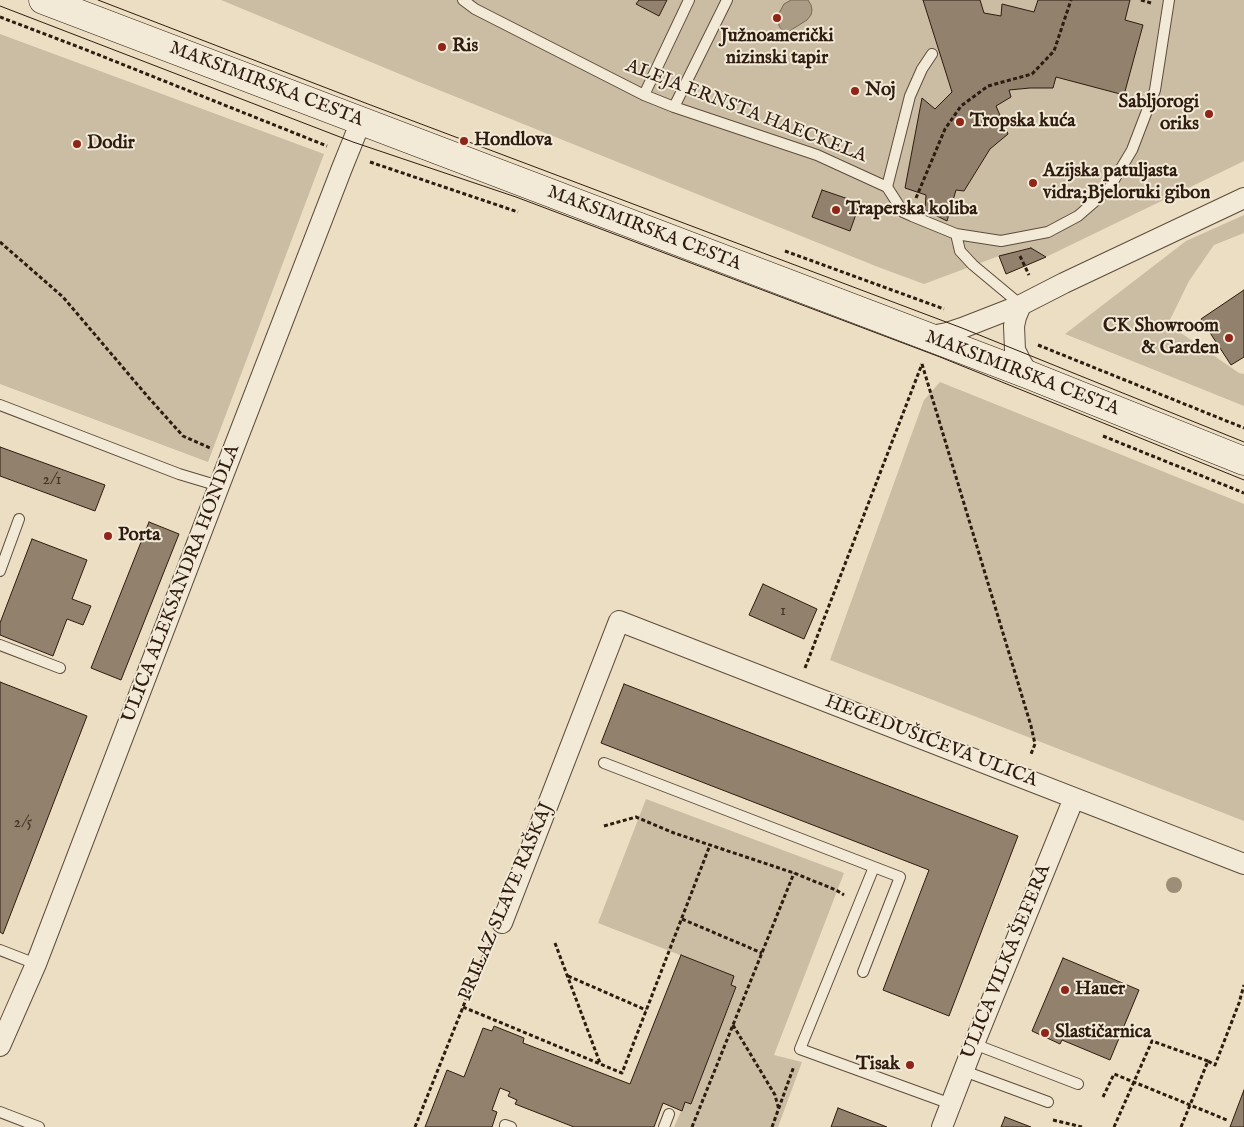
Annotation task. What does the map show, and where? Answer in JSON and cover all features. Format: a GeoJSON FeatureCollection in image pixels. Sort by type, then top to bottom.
{"type":"FeatureCollection","features":[{"type":"Feature","properties":{"kind":"main road","name":"MAKSIMIRSKA CESTA"},"geometry":{"type":"LineString","coordinates":[[43,0],[1029,375],[1244,461]]}},
{"type":"Feature","properties":{"kind":"street","name":"ULICA ALEKSANDRA HONDLA"},"geometry":{"type":"LineString","coordinates":[[0,1046],[36,964],[361,121]]}},
{"type":"Feature","properties":{"kind":"street"},"geometry":{"type":"LineString","coordinates":[[926,337],[954,331],[1021,305],[1244,198]]}},
{"type":"Feature","properties":{"kind":"street"},"geometry":{"type":"LineString","coordinates":[[1021,305],[1014,326],[1015,350],[1029,375]]}},
{"type":"Feature","properties":{"kind":"street","name":"HEGEDUŠIĆEVA ULICA"},"geometry":{"type":"LineString","coordinates":[[619,621],[1244,864]]}},
{"type":"Feature","properties":{"kind":"street","name":"PRILAZ SLAVE RAŠKAJ"},"geometry":{"type":"LineString","coordinates":[[502,923],[619,621]]}},
{"type":"Feature","properties":{"kind":"street","name":"ULICA VILKA ŠEFERA"},"geometry":{"type":"LineString","coordinates":[[942,1127],[1074,798]]}},
{"type":"Feature","properties":{"kind":"lane","name":"ALEJA ERNSTA HAECKELA"},"geometry":{"type":"LineString","coordinates":[[464,0],[483,13],[644,95],[674,108],[817,155],[887,187]]}},
{"type":"Feature","properties":{"kind":"lane"},"geometry":{"type":"LineString","coordinates":[[644,95],[689,0]]}},
{"type":"Feature","properties":{"kind":"lane"},"geometry":{"type":"LineString","coordinates":[[674,108],[727,0]]}},
{"type":"Feature","properties":{"kind":"lane"},"geometry":{"type":"LineString","coordinates":[[932,54],[922,69],[910,96],[887,187],[903,212],[956,234],[1001,241],[1048,232],[1078,216],[1108,190],[1132,150],[1155,90],[1170,0]]}},
{"type":"Feature","properties":{"kind":"lane"},"geometry":{"type":"LineString","coordinates":[[956,234],[960,251],[973,265],[1021,305]]}},
{"type":"Feature","properties":{"kind":"lane"},"geometry":{"type":"LineString","coordinates":[[0,405],[179,474],[219,486]]}},
{"type":"Feature","properties":{"kind":"lane"},"geometry":{"type":"LineString","coordinates":[[0,571],[19,519]]}},
{"type":"Feature","properties":{"kind":"lane"},"geometry":{"type":"LineString","coordinates":[[0,645],[60,668]]}},
{"type":"Feature","properties":{"kind":"lane"},"geometry":{"type":"LineString","coordinates":[[604,763],[900,877],[863,972]]}},
{"type":"Feature","properties":{"kind":"lane"},"geometry":{"type":"LineString","coordinates":[[874,868],[800,1049],[951,1104]]}},
{"type":"Feature","properties":{"kind":"lane"},"geometry":{"type":"LineString","coordinates":[[0,950],[36,964]]}},
{"type":"Feature","properties":{"kind":"lane"},"geometry":{"type":"LineString","coordinates":[[974,1044],[1078,1084]]}},
{"type":"Feature","properties":{"kind":"lane"},"geometry":{"type":"LineString","coordinates":[[964,1071],[1048,1102]]}},
{"type":"Feature","properties":{"kind":"lane"},"geometry":{"type":"LineString","coordinates":[[0,1112],[39,1127]]}},
{"type":"Feature","properties":{"kind":"lane"},"geometry":{"type":"LineString","coordinates":[[664,1127],[669,1114]]}},
{"type":"Feature","properties":{"kind":"lane"},"geometry":{"type":"LineString","coordinates":[[505,1127],[505,1125],[510,1127]]}},
{"type":"Feature","properties":{"kind":"path"},"geometry":{"type":"LineString","coordinates":[[918,192],[945,129],[961,106],[988,86],[1032,74],[1054,51],[1070,0]]}},
{"type":"Feature","properties":{"kind":"path"},"geometry":{"type":"LineString","coordinates":[[0,17],[330,147]]}},
{"type":"Feature","properties":{"kind":"path"},"geometry":{"type":"LineString","coordinates":[[362,160],[524,214]]}},
{"type":"Feature","properties":{"kind":"path"},"geometry":{"type":"LineString","coordinates":[[1012,240],[1032,282]]}},
{"type":"Feature","properties":{"kind":"path"},"geometry":{"type":"LineString","coordinates":[[0,242],[63,297],[183,436],[216,451]]}},
{"type":"Feature","properties":{"kind":"path"},"geometry":{"type":"LineString","coordinates":[[1032,342],[1244,428]]}},
{"type":"Feature","properties":{"kind":"path"},"geometry":{"type":"LineString","coordinates":[[797,690],[922,363],[1031,726],[1035,744],[1031,754]]}},
{"type":"Feature","properties":{"kind":"path"},"geometry":{"type":"LineString","coordinates":[[604,826],[636,817],[674,833],[794,873],[836,890],[859,904]]}},
{"type":"Feature","properties":{"kind":"path"},"geometry":{"type":"LineString","coordinates":[[463,1007],[622,1073],[710,845]]}},
{"type":"Feature","properties":{"kind":"path"},"geometry":{"type":"LineString","coordinates":[[692,1127],[794,873]]}},
{"type":"Feature","properties":{"kind":"path"},"geometry":{"type":"LineString","coordinates":[[682,919],[762,953]]}},
{"type":"Feature","properties":{"kind":"path","name":"PRILAZ SLAVE RAŠKAJ"},"geometry":{"type":"LineString","coordinates":[[415,1127],[485,952],[502,923]]}},
{"type":"Feature","properties":{"kind":"path"},"geometry":{"type":"LineString","coordinates":[[555,943],[600,1063]]}},
{"type":"Feature","properties":{"kind":"path"},"geometry":{"type":"LineString","coordinates":[[567,976],[646,1010]]}},
{"type":"Feature","properties":{"kind":"path"},"geometry":{"type":"LineString","coordinates":[[1114,1127],[1152,1040],[1214,1064],[1239,1003],[1244,985]]}},
{"type":"Feature","properties":{"kind":"path"},"geometry":{"type":"LineString","coordinates":[[734,1025],[775,1095],[779,1110]]}},
{"type":"Feature","properties":{"kind":"path"},"geometry":{"type":"LineString","coordinates":[[772,1127],[800,1049]]}},
{"type":"Feature","properties":{"kind":"path"},"geometry":{"type":"LineString","coordinates":[[1181,1127],[1208,1062]]}},
{"type":"Feature","properties":{"kind":"path"},"geometry":{"type":"LineString","coordinates":[[1103,1097],[1114,1074],[1227,1120]]}},
{"type":"Feature","properties":{"kind":"path"},"geometry":{"type":"LineString","coordinates":[[1045,1118],[1082,1127]]}},
{"type":"Feature","properties":{"kind":"shaded area"},"geometry":{"type":"Polygon","coordinates":[[[221,0],[1244,0],[1244,161],[1046,257],[1006,274],[999,256],[924,284],[419,82],[221,0]]]}},
{"type":"Feature","properties":{"kind":"shaded area"},"geometry":{"type":"Polygon","coordinates":[[[791,0],[808,0],[812,10],[807,20],[788,32],[782,30],[779,26],[778,15],[784,4],[791,0]]]}},
{"type":"Feature","properties":{"kind":"shaded area"},"geometry":{"type":"Polygon","coordinates":[[[0,34],[324,154],[208,462],[0,384],[0,34]]]}},
{"type":"Feature","properties":{"kind":"shaded area"},"geometry":{"type":"Polygon","coordinates":[[[1244,215],[1244,233],[1214,245],[1189,281],[1168,324],[1239,373],[1244,374],[1244,406],[1065,334],[1186,241],[1244,215]]]}},
{"type":"Feature","properties":{"kind":"shaded area"},"geometry":{"type":"Polygon","coordinates":[[[940,382],[1244,504],[1244,821],[830,660],[924,400],[940,382]]]}},
{"type":"Feature","properties":{"kind":"shaded area"},"geometry":{"type":"Polygon","coordinates":[[[646,799],[844,873],[774,1055],[802,1062],[778,1127],[674,1127],[685,1102],[691,1104],[736,988],[731,985],[734,976],[598,923],[646,799]]]}},
{"type":"Feature","properties":{"kind":"building"},"geometry":{"type":"Polygon","coordinates":[[[639,0],[667,0],[659,16],[636,4],[639,0]]]}},
{"type":"Feature","properties":{"kind":"building","name":"Tropska kuća"},"geometry":{"type":"Polygon","coordinates":[[[923,0],[980,0],[984,13],[1001,16],[1002,4],[1034,12],[1038,0],[1130,0],[1125,20],[1143,25],[1124,95],[1056,77],[1053,88],[1009,90],[1011,97],[996,106],[1008,134],[990,149],[964,191],[956,190],[947,221],[925,210],[926,195],[905,188],[922,98],[935,109],[952,92],[923,0]]]}},
{"type":"Feature","properties":{"kind":"building","name":"Traperska koliba"},"geometry":{"type":"Polygon","coordinates":[[[822,190],[860,203],[850,231],[812,217],[822,190]]]}},
{"type":"Feature","properties":{"kind":"building"},"geometry":{"type":"Polygon","coordinates":[[[1031,248],[1046,257],[1006,274],[999,256],[1031,248]]]}},
{"type":"Feature","properties":{"kind":"building","name":"CK Showroom & Garden"},"geometry":{"type":"Polygon","coordinates":[[[1244,290],[1244,357],[1231,365],[1201,319],[1244,290]]]}},
{"type":"Feature","properties":{"kind":"building"},"geometry":{"type":"Polygon","coordinates":[[[0,447],[105,485],[95,511],[0,476],[0,447]]]}},
{"type":"Feature","properties":{"kind":"building"},"geometry":{"type":"Polygon","coordinates":[[[149,522],[179,534],[121,680],[91,668],[149,522]]]}},
{"type":"Feature","properties":{"kind":"building"},"geometry":{"type":"Polygon","coordinates":[[[32,539],[87,560],[72,599],[91,606],[83,625],[67,619],[53,656],[0,635],[0,623],[32,539]]]}},
{"type":"Feature","properties":{"kind":"building"},"geometry":{"type":"Polygon","coordinates":[[[763,584],[817,609],[804,639],[749,615],[763,584]]]}},
{"type":"Feature","properties":{"kind":"building"},"geometry":{"type":"Polygon","coordinates":[[[0,682],[87,716],[3,934],[0,932],[0,682]]]}},
{"type":"Feature","properties":{"kind":"building"},"geometry":{"type":"Polygon","coordinates":[[[624,684],[1018,836],[949,1016],[883,990],[929,870],[601,743],[624,684]]]}},
{"type":"Feature","properties":{"kind":"building"},"geometry":{"type":"Polygon","coordinates":[[[681,955],[734,976],[731,985],[736,987],[691,1104],[685,1102],[682,1111],[663,1103],[654,1127],[574,1127],[515,1104],[517,1100],[508,1096],[510,1092],[500,1088],[492,1110],[497,1112],[492,1127],[425,1127],[447,1070],[464,1077],[483,1028],[492,1031],[494,1026],[524,1038],[523,1043],[630,1084],[681,955]]]}},
{"type":"Feature","properties":{"kind":"building"},"geometry":{"type":"Polygon","coordinates":[[[1063,958],[1139,990],[1110,1060],[1062,1040],[1060,1044],[1032,1031],[1063,958]]]}},
{"type":"Feature","properties":{"kind":"building"},"geometry":{"type":"Polygon","coordinates":[[[1244,1090],[1244,1127],[1230,1127],[1244,1090]]]}},
{"type":"Feature","properties":{"kind":"building"},"geometry":{"type":"Polygon","coordinates":[[[838,1108],[887,1127],[831,1127],[838,1108]]]}},
{"type":"Feature","properties":{"kind":"building"},"geometry":{"type":"Polygon","coordinates":[[[1005,1117],[1031,1127],[1001,1127],[1005,1117]]]}},
{"type":"Feature","properties":{"kind":"tram line"},"geometry":{"type":"LineString","coordinates":[[98,0],[962,328],[1244,442]]}},
{"type":"Feature","properties":{"kind":"tram line"},"geometry":{"type":"LineString","coordinates":[[0,6],[353,142],[516,197],[940,357],[1244,480]]}},
{"type":"Feature","properties":{"kind":"place","name":"Južnoamerički nizinski tapir"},"geometry":{"type":"Point","coordinates":[777,18]}},
{"type":"Feature","properties":{"kind":"place","name":"Ris"},"geometry":{"type":"Point","coordinates":[442,47]}},
{"type":"Feature","properties":{"kind":"place","name":"Noj"},"geometry":{"type":"Point","coordinates":[855,91]}},
{"type":"Feature","properties":{"kind":"place","name":"Sabljorogi oriks"},"geometry":{"type":"Point","coordinates":[1209,114]}},
{"type":"Feature","properties":{"kind":"place","name":"Tropska kuća"},"geometry":{"type":"Point","coordinates":[960,122]}},
{"type":"Feature","properties":{"kind":"place","name":"Hondlova"},"geometry":{"type":"Point","coordinates":[464,141]}},
{"type":"Feature","properties":{"kind":"place","name":"Dodir"},"geometry":{"type":"Point","coordinates":[77,144]}},
{"type":"Feature","properties":{"kind":"place","name":"Azijska patuljasta vidra;Bjeloruki gibon"},"geometry":{"type":"Point","coordinates":[1033,183]}},
{"type":"Feature","properties":{"kind":"place","name":"Traperska koliba"},"geometry":{"type":"Point","coordinates":[836,210]}},
{"type":"Feature","properties":{"kind":"place","name":"CK Showroom & Garden"},"geometry":{"type":"Point","coordinates":[1229,338]}},
{"type":"Feature","properties":{"kind":"place","name":"Porta"},"geometry":{"type":"Point","coordinates":[108,536]}},
{"type":"Feature","properties":{"kind":"place","name":"Hauer"},"geometry":{"type":"Point","coordinates":[1065,990]}},
{"type":"Feature","properties":{"kind":"place","name":"Slastičarnica"},"geometry":{"type":"Point","coordinates":[1045,1033]}},
{"type":"Feature","properties":{"kind":"place","name":"Tisak"},"geometry":{"type":"Point","coordinates":[910,1065]}}]}
